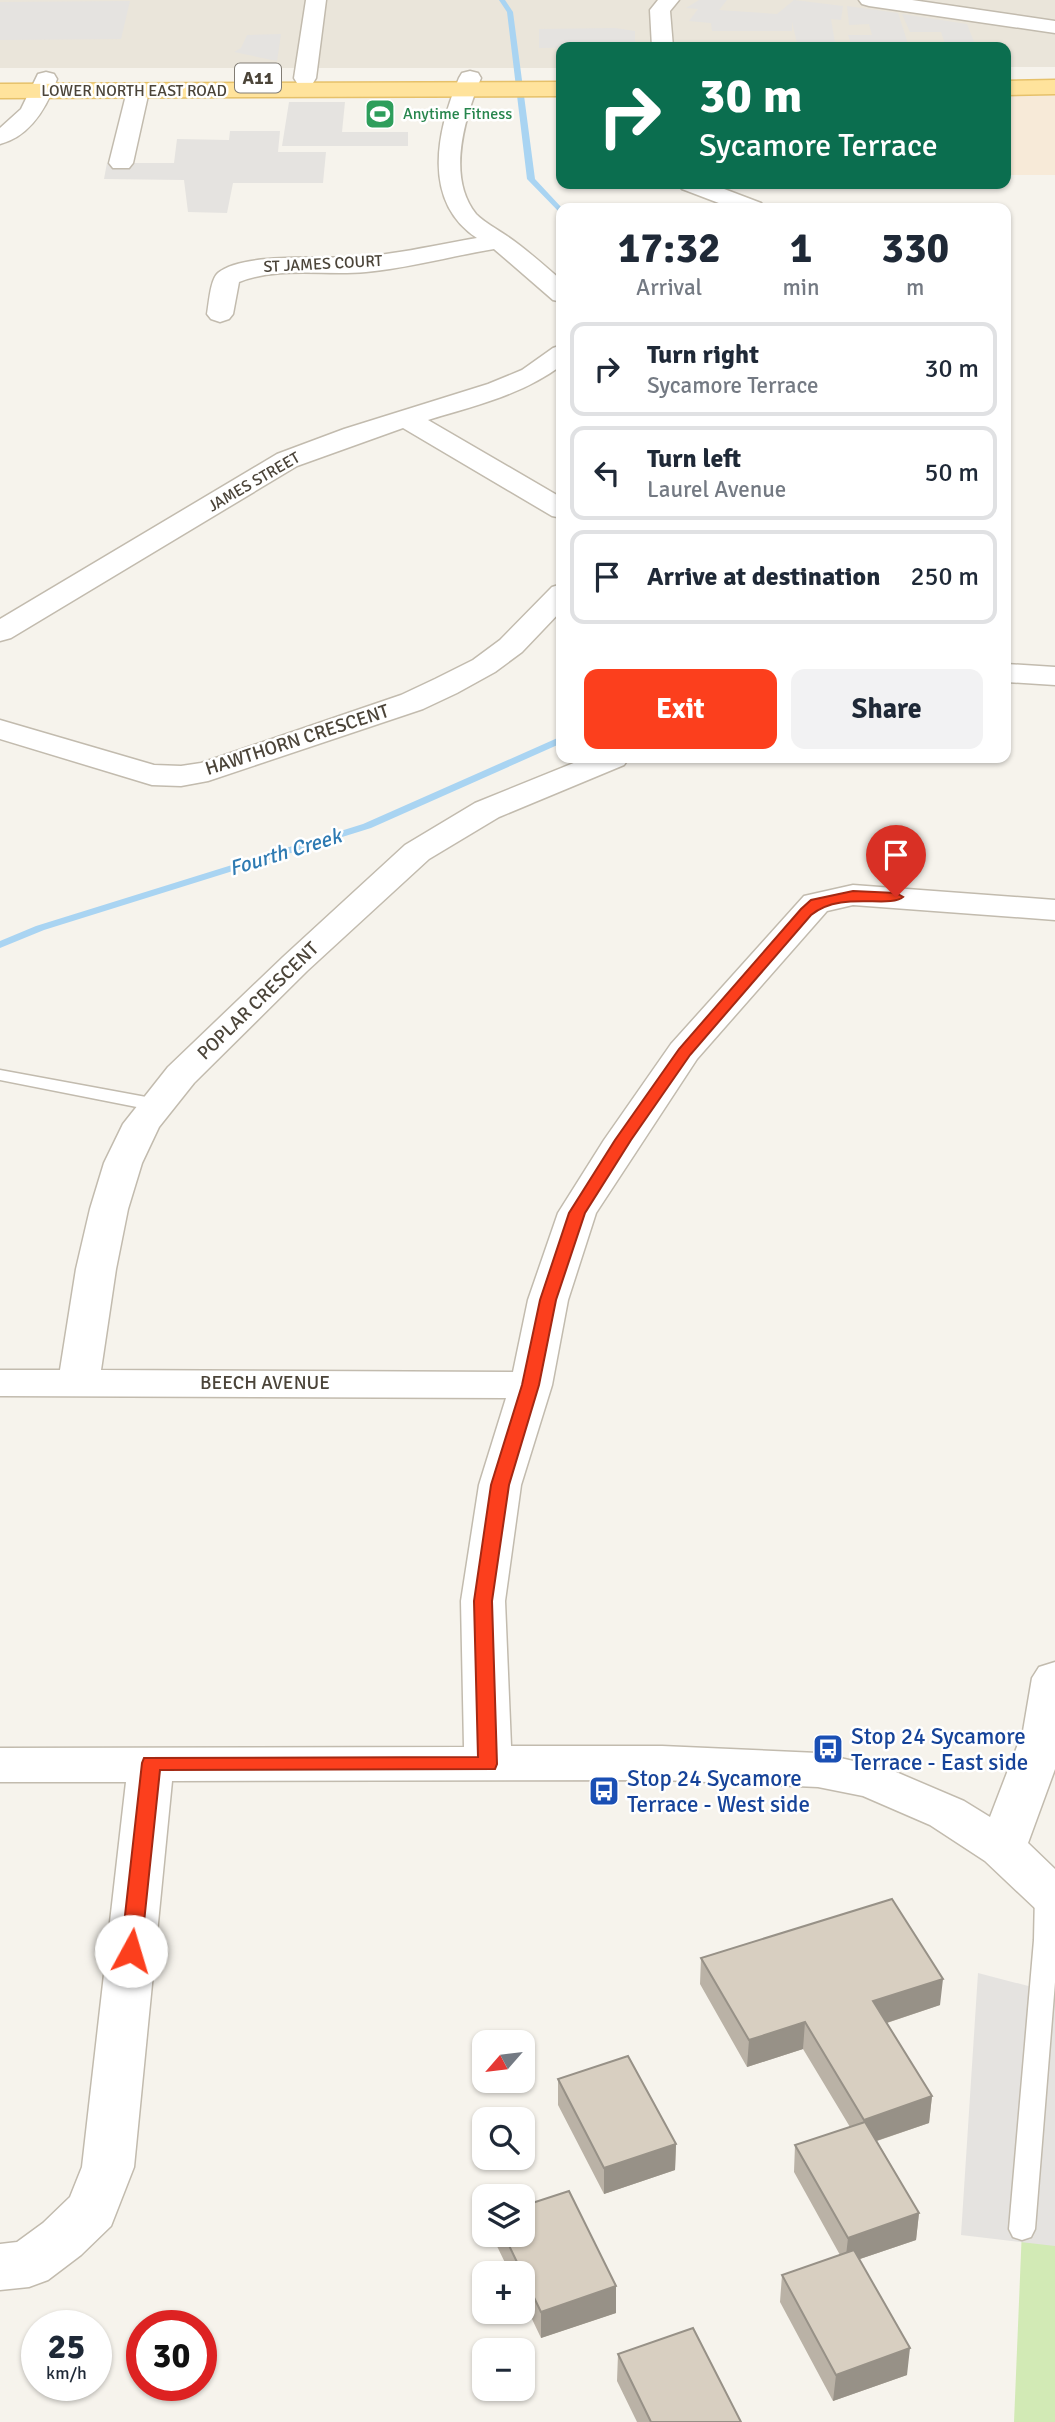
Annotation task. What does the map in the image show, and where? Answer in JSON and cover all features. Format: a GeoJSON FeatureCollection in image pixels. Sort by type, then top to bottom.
{"type":"FeatureCollection","features":[{"type":"Feature","properties":{"kind":"main road"},"geometry":{"type":"LineString","coordinates":[[1011,77],[1055,77]]}},
{"type":"Feature","properties":{"kind":"main road","name":"LOWER NORTH EAST ROAD"},"geometry":{"type":"LineString","coordinates":[[0,91],[44,85],[305,78],[467,84]]}},
{"type":"Feature","properties":{"kind":"main road","name":"LOWER NORTH EAST ROAD"},"geometry":{"type":"LineString","coordinates":[[0,79],[44,85],[138,91],[467,84],[533,84],[556,88]]}},
{"type":"Feature","properties":{"kind":"main road","name":"LOWER NORTH EAST ROAD"},"geometry":{"type":"LineString","coordinates":[[533,84],[556,79]]}},
{"type":"Feature","properties":{"kind":"main road"},"geometry":{"type":"LineString","coordinates":[[1011,88],[1055,88]]}},
{"type":"Feature","properties":{"kind":"street"},"geometry":{"type":"LineString","coordinates":[[305,78],[316,0]]}},
{"type":"Feature","properties":{"kind":"street"},"geometry":{"type":"LineString","coordinates":[[663,42],[660,10],[669,0]]}},
{"type":"Feature","properties":{"kind":"street"},"geometry":{"type":"LineString","coordinates":[[869,0],[1055,27]]}},
{"type":"Feature","properties":{"kind":"street"},"geometry":{"type":"LineString","coordinates":[[467,84],[449,149],[451,189],[457,205],[471,222],[556,290]]}},
{"type":"Feature","properties":{"kind":"street"},"geometry":{"type":"LineString","coordinates":[[0,137],[28,118],[44,85]]}},
{"type":"Feature","properties":{"kind":"street"},"geometry":{"type":"LineString","coordinates":[[121,163],[138,91]]}},
{"type":"Feature","properties":{"kind":"street"},"geometry":{"type":"LineString","coordinates":[[703,189],[740,203]]}},
{"type":"Feature","properties":{"kind":"street","name":"ST JAMES COURT"},"geometry":{"type":"LineString","coordinates":[[220,314],[227,278],[245,270],[271,264],[368,264],[498,241]]}},
{"type":"Feature","properties":{"kind":"street","name":"JAMES STREET"},"geometry":{"type":"LineString","coordinates":[[0,632],[287,460],[313,449],[497,390],[531,376],[556,357]]}},
{"type":"Feature","properties":{"kind":"street"},"geometry":{"type":"LineString","coordinates":[[406,419],[556,506]]}},
{"type":"Feature","properties":{"kind":"street","name":"HAWTHORN CRESCENT"},"geometry":{"type":"LineString","coordinates":[[0,729],[152,775],[181,776],[208,771],[412,702],[446,686],[484,666],[511,646],[556,599]]}},
{"type":"Feature","properties":{"kind":"street"},"geometry":{"type":"LineString","coordinates":[[1011,673],[1055,676]]}},
{"type":"Feature","properties":{"kind":"street","name":"POPLAR CRESCENT"},"geometry":{"type":"LineString","coordinates":[[79,1382],[109,1209],[123,1163],[142,1124],[181,1075],[295,964],[417,852],[487,810],[602,763]]}},
{"type":"Feature","properties":{"kind":"street"},"geometry":{"type":"LineString","coordinates":[[488,1764],[483,1601],[500,1485],[531,1385],[548,1300],[577,1213],[623,1140],[684,1052],[816,903],[853,895],[1055,910]]}},
{"type":"Feature","properties":{"kind":"street","name":"BEECH AVENUE"},"geometry":{"type":"LineString","coordinates":[[0,1383],[531,1385]]}},
{"type":"Feature","properties":{"kind":"street"},"geometry":{"type":"LineString","coordinates":[[1002,1848],[1046,1731],[1055,1678]]}},
{"type":"Feature","properties":{"kind":"street"},"geometry":{"type":"LineString","coordinates":[[0,2267],[29,2264],[62,2239],[92,2210],[108,2167],[151,1763]]}},
{"type":"Feature","properties":{"kind":"street"},"geometry":{"type":"LineString","coordinates":[[0,1765],[662,1763],[818,1770],[872,1781],[947,1813],[1002,1848],[1051,1896]]}},
{"type":"Feature","properties":{"kind":"lane"},"geometry":{"type":"LineString","coordinates":[[0,1075],[157,1105]]}},
{"type":"Feature","properties":{"kind":"lane"},"geometry":{"type":"LineString","coordinates":[[1022,2229],[1051,1896]]}},
{"type":"Feature","properties":{"kind":"shaded area"},"geometry":{"type":"Polygon","coordinates":[[[0,0],[1055,0],[1055,67],[1011,67],[1011,42],[556,42],[556,68],[0,68],[0,0]]]}},
{"type":"Feature","properties":{"kind":"shaded area"},"geometry":{"type":"Polygon","coordinates":[[[699,0],[727,0],[719,10],[777,14],[794,0],[843,6],[841,20],[831,19],[835,42],[797,42],[792,22],[792,31],[712,31],[711,23],[689,21],[698,9],[686,8],[699,0]]]}},
{"type":"Feature","properties":{"kind":"shaded area"},"geometry":{"type":"Polygon","coordinates":[[[130,1],[121,39],[0,40],[0,2],[130,1]]]}},
{"type":"Feature","properties":{"kind":"shaded area"},"geometry":{"type":"Polygon","coordinates":[[[847,6],[898,13],[907,42],[850,42],[848,35],[872,35],[869,24],[849,25],[847,6]]]}},
{"type":"Feature","properties":{"kind":"shaded area"},"geometry":{"type":"Polygon","coordinates":[[[902,14],[967,24],[974,42],[944,42],[941,32],[910,32],[902,14]]]}},
{"type":"Feature","properties":{"kind":"shaded area"},"geometry":{"type":"Polygon","coordinates":[[[615,28],[635,31],[635,42],[556,42],[556,48],[539,48],[539,29],[615,28]]]}},
{"type":"Feature","properties":{"kind":"shaded area"},"geometry":{"type":"Polygon","coordinates":[[[281,34],[277,61],[234,52],[241,48],[247,35],[281,34]]]}},
{"type":"Feature","properties":{"kind":"shaded area"},"geometry":{"type":"Polygon","coordinates":[[[1011,93],[1055,94],[1055,175],[1011,175],[1011,93]]]}},
{"type":"Feature","properties":{"kind":"shaded area"},"geometry":{"type":"Polygon","coordinates":[[[289,102],[345,102],[342,132],[408,132],[408,146],[282,146],[289,102]]]}},
{"type":"Feature","properties":{"kind":"shaded area"},"geometry":{"type":"Polygon","coordinates":[[[230,131],[280,131],[278,152],[326,152],[323,183],[233,183],[227,213],[188,212],[184,180],[104,179],[107,163],[174,163],[177,139],[229,140],[230,131]]]}},
{"type":"Feature","properties":{"kind":"shaded area"},"geometry":{"type":"Polygon","coordinates":[[[978,1973],[1055,1993],[1055,2246],[961,2235],[978,1973]]]}},
{"type":"Feature","properties":{"kind":"green space"},"geometry":{"type":"Polygon","coordinates":[[[1055,1898],[1055,2422],[1014,2422],[1022,2229],[1055,1898]]]}},
{"type":"Feature","properties":{"kind":"building"},"geometry":{"type":"Polygon","coordinates":[[[892,1899],[943,1979],[873,2001],[932,2096],[864,2120],[805,2022],[749,2040],[701,1958],[892,1899]]]}},
{"type":"Feature","properties":{"kind":"building"},"geometry":{"type":"Polygon","coordinates":[[[628,2056],[676,2144],[604,2168],[558,2079],[628,2056]]]}},
{"type":"Feature","properties":{"kind":"building"},"geometry":{"type":"Polygon","coordinates":[[[865,2122],[919,2213],[848,2238],[795,2145],[865,2122]]]}},
{"type":"Feature","properties":{"kind":"building"},"geometry":{"type":"Polygon","coordinates":[[[569,2191],[616,2286],[541,2312],[535,2300],[535,2261],[516,2261],[510,2247],[535,2247],[535,2202],[569,2191]]]}},
{"type":"Feature","properties":{"kind":"building"},"geometry":{"type":"Polygon","coordinates":[[[854,2250],[910,2348],[836,2375],[782,2275],[854,2250]]]}},
{"type":"Feature","properties":{"kind":"building"},"geometry":{"type":"Polygon","coordinates":[[[693,2328],[741,2422],[651,2422],[618,2354],[693,2328]]]}},
{"type":"Feature","properties":{"kind":"waterway","name":"Fourth Creek"},"geometry":{"type":"LineString","coordinates":[[502,0],[510,12],[531,179],[556,206]]}},
{"type":"Feature","properties":{"kind":"waterway","name":"Fourth Creek"},"geometry":{"type":"LineString","coordinates":[[0,945],[40,928],[367,826],[556,742]]}},
{"type":"Feature","properties":{"kind":"place","name":"Anytime Fitness"},"geometry":{"type":"Point","coordinates":[380,114]}},
{"type":"Feature","properties":{"kind":"place","name":"Stop 24 Sycamore Terrace - East side"},"geometry":{"type":"Point","coordinates":[828,1749]}},
{"type":"Feature","properties":{"kind":"place","name":"Stop 24 Sycamore Terrace - West side"},"geometry":{"type":"Point","coordinates":[604,1791]}},
{"type":"Feature","properties":{"kind":"route"},"geometry":{"type":"LineString","coordinates":[[131,1951],[151,1763],[488,1764],[483,1601],[500,1485],[531,1385],[548,1300],[577,1213],[684,1052],[806,912],[816,903],[835,898],[853,895],[896,897]]}}]}
